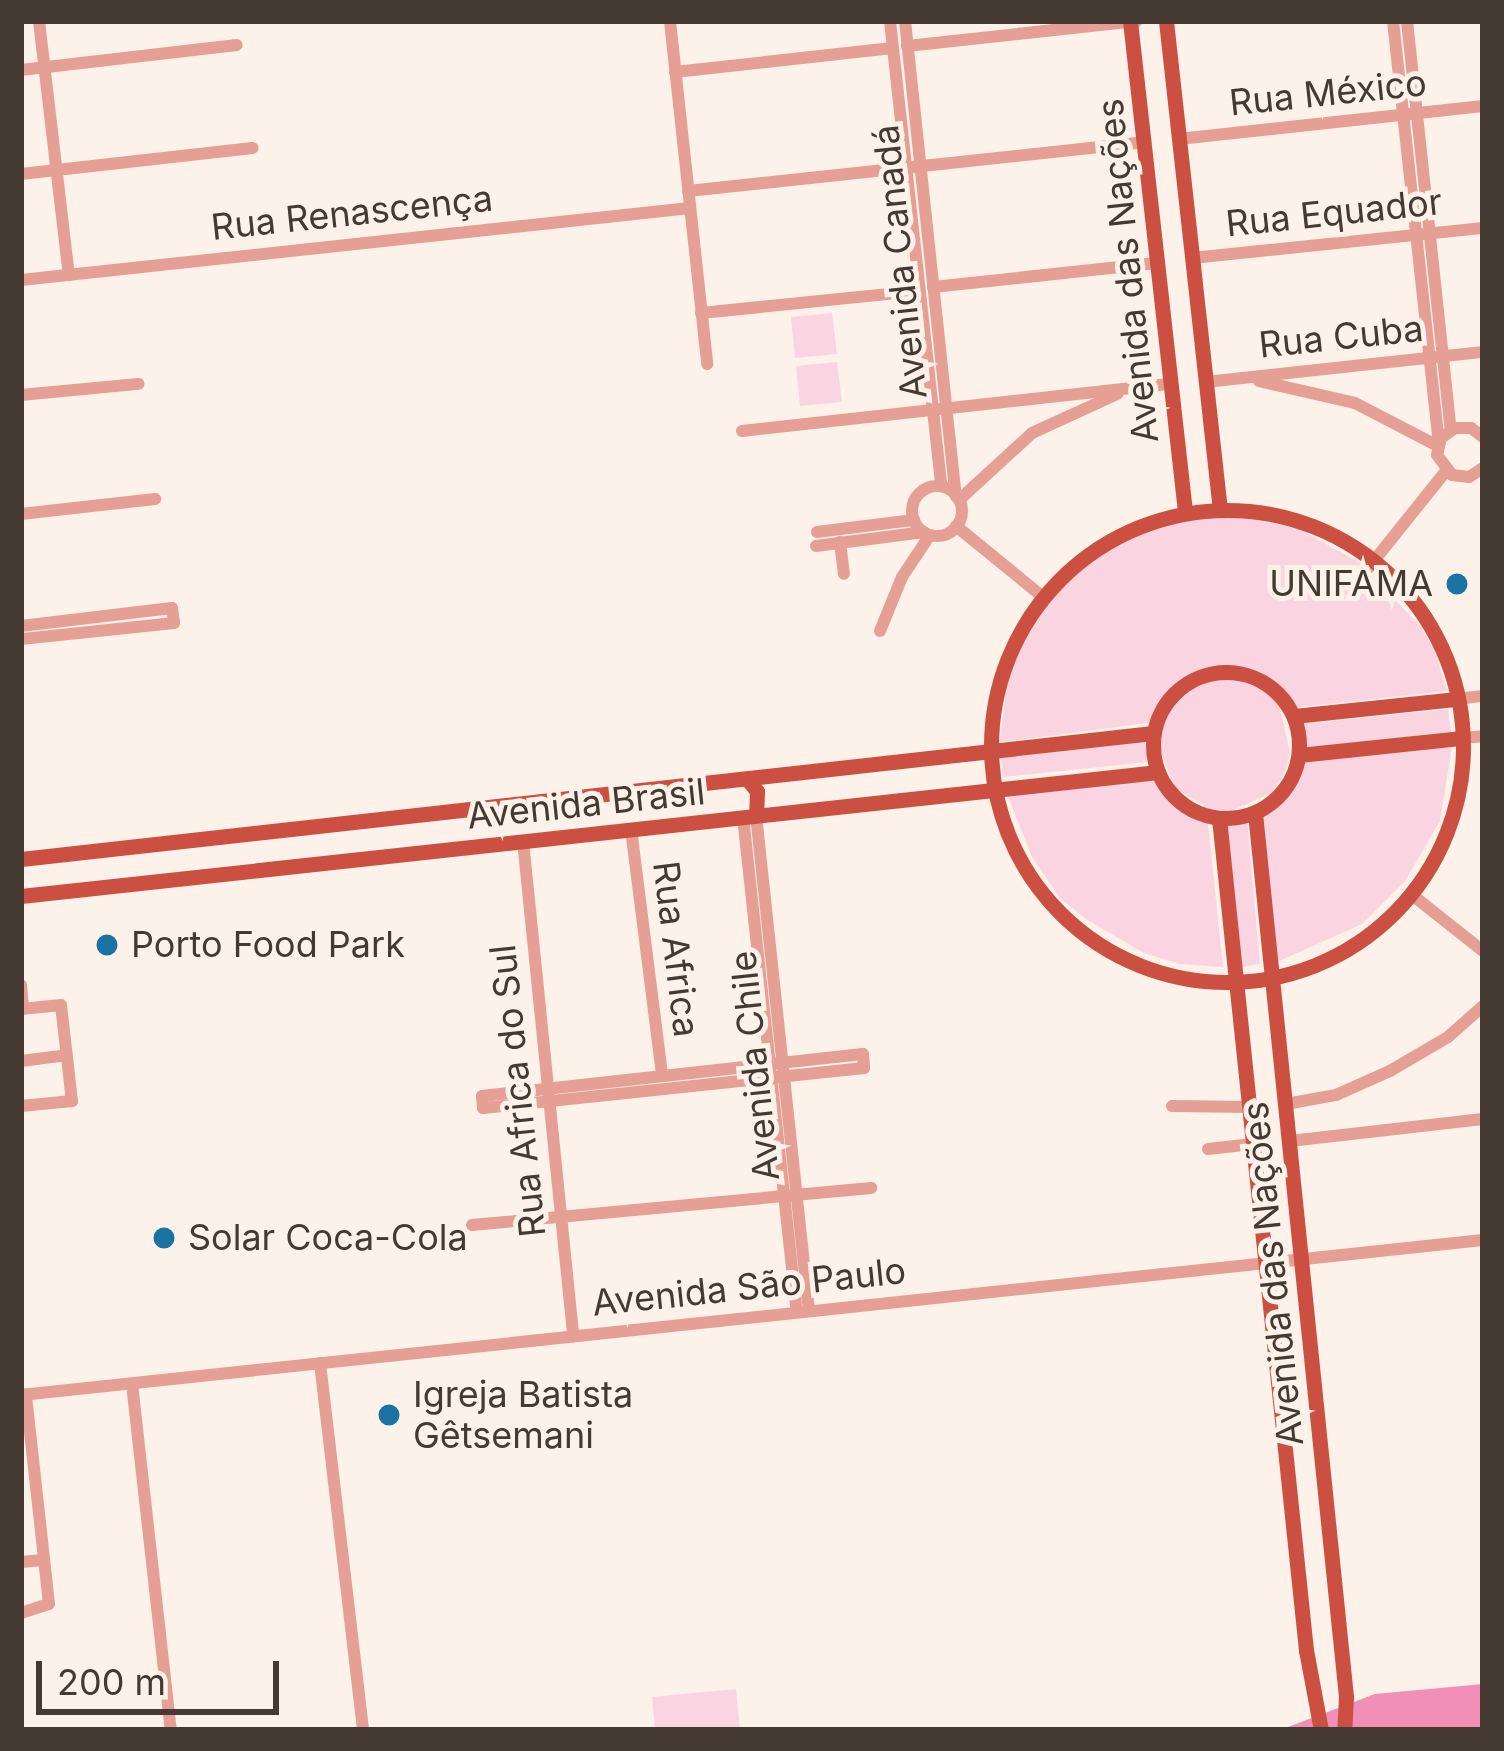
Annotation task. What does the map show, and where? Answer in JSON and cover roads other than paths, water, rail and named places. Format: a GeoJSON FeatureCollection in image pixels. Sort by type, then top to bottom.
{"type":"FeatureCollection","features":[{"type":"Feature","properties":{"kind":"main road","name":"Avenida das Nações"},"geometry":{"type":"LineString","coordinates":[[1132,21],[1185,514]]}},
{"type":"Feature","properties":{"kind":"main road","name":"Avenida das Nações"},"geometry":{"type":"LineString","coordinates":[[1166,21],[1220,510]]}},
{"type":"Feature","properties":{"kind":"main road"},"geometry":{"type":"LineString","coordinates":[[1220,510],[1278,514],[1309,524],[1374,562],[1421,614],[1442,651],[1457,699],[1462,738],[1461,778],[1452,815],[1440,851],[1411,894],[1367,937],[1335,957],[1271,979],[1236,982],[1168,975],[1093,939],[1036,883],[1016,850],[993,790],[988,754],[999,679],[1010,650],[1043,597],[1102,545],[1185,514],[1220,510]]}},
{"type":"Feature","properties":{"kind":"main road"},"geometry":{"type":"LineString","coordinates":[[1218,672],[1263,681],[1294,716],[1299,755],[1284,789],[1255,813],[1219,818],[1178,800],[1158,772],[1153,733],[1160,712],[1179,688],[1218,672]]}},
{"type":"Feature","properties":{"kind":"main road"},"geometry":{"type":"LineString","coordinates":[[1294,716],[1457,699]]}},
{"type":"Feature","properties":{"kind":"main road","name":"Avenida Brasil"},"geometry":{"type":"LineString","coordinates":[[21,859],[1153,733]]}},
{"type":"Feature","properties":{"kind":"main road"},"geometry":{"type":"LineString","coordinates":[[1299,755],[1462,738]]}},
{"type":"Feature","properties":{"kind":"main road","name":"Avenida Brasil"},"geometry":{"type":"LineString","coordinates":[[21,896],[1158,772]]}},
{"type":"Feature","properties":{"kind":"main road"},"geometry":{"type":"LineString","coordinates":[[745,781],[757,791],[749,816]]}},
{"type":"Feature","properties":{"kind":"main road","name":"Avenida das Nações"},"geometry":{"type":"LineString","coordinates":[[1255,813],[1346,1697],[1344,1730]]}},
{"type":"Feature","properties":{"kind":"main road","name":"Avenida das Nações"},"geometry":{"type":"LineString","coordinates":[[1219,818],[1306,1650],[1321,1730]]}},
{"type":"Feature","properties":{"kind":"street"},"geometry":{"type":"LineString","coordinates":[[39,21],[68,275]]}},
{"type":"Feature","properties":{"kind":"street"},"geometry":{"type":"LineString","coordinates":[[670,21],[706,364]]}},
{"type":"Feature","properties":{"kind":"street","name":"Avenida Canadá"},"geometry":{"type":"LineString","coordinates":[[890,21],[900,47],[940,410],[957,498]]}},
{"type":"Feature","properties":{"kind":"street","name":"Avenida Canadá"},"geometry":{"type":"LineString","coordinates":[[900,47],[904,21]]}},
{"type":"Feature","properties":{"kind":"street"},"geometry":{"type":"LineString","coordinates":[[675,72],[1132,21]]}},
{"type":"Feature","properties":{"kind":"street"},"geometry":{"type":"LineString","coordinates":[[1393,21],[1410,114],[1436,357],[1438,445],[1446,471],[1461,478],[1480,474]]}},
{"type":"Feature","properties":{"kind":"street"},"geometry":{"type":"LineString","coordinates":[[1407,21],[1410,114]]}},
{"type":"Feature","properties":{"kind":"street"},"geometry":{"type":"LineString","coordinates":[[21,70],[236,45]]}},
{"type":"Feature","properties":{"kind":"street","name":"Rua México"},"geometry":{"type":"LineString","coordinates":[[1179,139],[1483,106]]}},
{"type":"Feature","properties":{"kind":"street"},"geometry":{"type":"LineString","coordinates":[[688,191],[1144,142]]}},
{"type":"Feature","properties":{"kind":"street"},"geometry":{"type":"LineString","coordinates":[[21,174],[253,148]]}},
{"type":"Feature","properties":{"kind":"street","name":"Rua Renascença"},"geometry":{"type":"LineString","coordinates":[[21,280],[690,208]]}},
{"type":"Feature","properties":{"kind":"street","name":"Rua Equador"},"geometry":{"type":"LineString","coordinates":[[1192,258],[1483,228]]}},
{"type":"Feature","properties":{"kind":"street"},"geometry":{"type":"LineString","coordinates":[[701,313],[1157,263]]}},
{"type":"Feature","properties":{"kind":"street","name":"Rua Cuba"},"geometry":{"type":"LineString","coordinates":[[1206,382],[1483,352]]}},
{"type":"Feature","properties":{"kind":"street"},"geometry":{"type":"LineString","coordinates":[[1436,357],[1451,430]]}},
{"type":"Feature","properties":{"kind":"street"},"geometry":{"type":"LineString","coordinates":[[1240,379],[1355,403],[1438,445]]}},
{"type":"Feature","properties":{"kind":"street"},"geometry":{"type":"LineString","coordinates":[[21,395],[138,384]]}},
{"type":"Feature","properties":{"kind":"street"},"geometry":{"type":"LineString","coordinates":[[742,431],[1170,384]]}},
{"type":"Feature","properties":{"kind":"street"},"geometry":{"type":"LineString","coordinates":[[956,526],[957,498],[1032,434],[1135,388]]}},
{"type":"Feature","properties":{"kind":"street","name":"Avenida Canadá"},"geometry":{"type":"LineString","coordinates":[[940,410],[941,486]]}},
{"type":"Feature","properties":{"kind":"street"},"geometry":{"type":"LineString","coordinates":[[1438,445],[1451,430],[1471,428],[1483,437]]}},
{"type":"Feature","properties":{"kind":"street"},"geometry":{"type":"LineString","coordinates":[[1353,587],[1446,471]]}},
{"type":"Feature","properties":{"kind":"street"},"geometry":{"type":"LineString","coordinates":[[927,533],[914,520],[915,498],[926,488],[941,486],[957,498]]}},
{"type":"Feature","properties":{"kind":"street"},"geometry":{"type":"LineString","coordinates":[[21,514],[155,499]]}},
{"type":"Feature","properties":{"kind":"street"},"geometry":{"type":"LineString","coordinates":[[914,520],[816,539],[840,542],[956,526]]}},
{"type":"Feature","properties":{"kind":"street"},"geometry":{"type":"LineString","coordinates":[[956,526],[1043,597]]}},
{"type":"Feature","properties":{"kind":"street"},"geometry":{"type":"LineString","coordinates":[[880,631],[927,533]]}},
{"type":"Feature","properties":{"kind":"street"},"geometry":{"type":"LineString","coordinates":[[840,542],[844,574]]}},
{"type":"Feature","properties":{"kind":"street"},"geometry":{"type":"LineString","coordinates":[[21,626],[172,608],[174,623],[21,639]]}},
{"type":"Feature","properties":{"kind":"street"},"geometry":{"type":"LineString","coordinates":[[1457,699],[1483,696]]}},
{"type":"Feature","properties":{"kind":"street"},"geometry":{"type":"LineString","coordinates":[[1462,738],[1483,736]]}},
{"type":"Feature","properties":{"kind":"street","name":"Avenida Chile"},"geometry":{"type":"LineString","coordinates":[[749,816],[781,1070],[803,1310]]}},
{"type":"Feature","properties":{"kind":"street","name":"Rua Africa"},"geometry":{"type":"LineString","coordinates":[[631,829],[662,1076]]}},
{"type":"Feature","properties":{"kind":"street","name":"Rua Africa do Sul"},"geometry":{"type":"LineString","coordinates":[[523,841],[573,1336]]}},
{"type":"Feature","properties":{"kind":"street"},"geometry":{"type":"LineString","coordinates":[[1411,894],[1483,951]]}},
{"type":"Feature","properties":{"kind":"street"},"geometry":{"type":"LineString","coordinates":[[21,986],[22,1009],[61,1005],[72,1101],[21,1106]]}},
{"type":"Feature","properties":{"kind":"street"},"geometry":{"type":"LineString","coordinates":[[1286,1104],[1336,1095],[1390,1071],[1448,1037],[1483,1006]]}},
{"type":"Feature","properties":{"kind":"street"},"geometry":{"type":"LineString","coordinates":[[21,1060],[67,1055]]}},
{"type":"Feature","properties":{"kind":"street"},"geometry":{"type":"LineString","coordinates":[[482,1102],[864,1061]]}},
{"type":"Feature","properties":{"kind":"street"},"geometry":{"type":"LineString","coordinates":[[548,1095],[662,1076],[781,1070]]}},
{"type":"Feature","properties":{"kind":"street"},"geometry":{"type":"LineString","coordinates":[[1172,1106],[1249,1107]]}},
{"type":"Feature","properties":{"kind":"street"},"geometry":{"type":"LineString","coordinates":[[1290,1141],[1483,1119]]}},
{"type":"Feature","properties":{"kind":"street"},"geometry":{"type":"LineString","coordinates":[[1208,1149],[1253,1144]]}},
{"type":"Feature","properties":{"kind":"street"},"geometry":{"type":"LineString","coordinates":[[472,1225],[871,1188]]}},
{"type":"Feature","properties":{"kind":"street","name":"Avenida São Paulo"},"geometry":{"type":"LineString","coordinates":[[23,1394],[1483,1240]]}},
{"type":"Feature","properties":{"kind":"street"},"geometry":{"type":"LineString","coordinates":[[320,1364],[363,1730]]}},
{"type":"Feature","properties":{"kind":"street"},"geometry":{"type":"LineString","coordinates":[[132,1384],[171,1730]]}},
{"type":"Feature","properties":{"kind":"street"},"geometry":{"type":"LineString","coordinates":[[21,1613],[49,1604],[26,1457],[23,1394]]}},
{"type":"Feature","properties":{"kind":"street"},"geometry":{"type":"LineString","coordinates":[[21,1510],[36,1508]]}},
{"type":"Feature","properties":{"kind":"street"},"geometry":{"type":"LineString","coordinates":[[21,1562],[43,1560]]}},
{"type":"Feature","properties":{"kind":"place","name":"UNIFAMA"},"geometry":{"type":"Point","coordinates":[1457,584]}},
{"type":"Feature","properties":{"kind":"place","name":"Porto Food Park"},"geometry":{"type":"Point","coordinates":[107,945]}},
{"type":"Feature","properties":{"kind":"place","name":"Solar Coca-Cola"},"geometry":{"type":"Point","coordinates":[164,1238]}},
{"type":"Feature","properties":{"kind":"place","name":"Igreja Batista Gêtsemani"},"geometry":{"type":"Point","coordinates":[389,1415]}}]}
